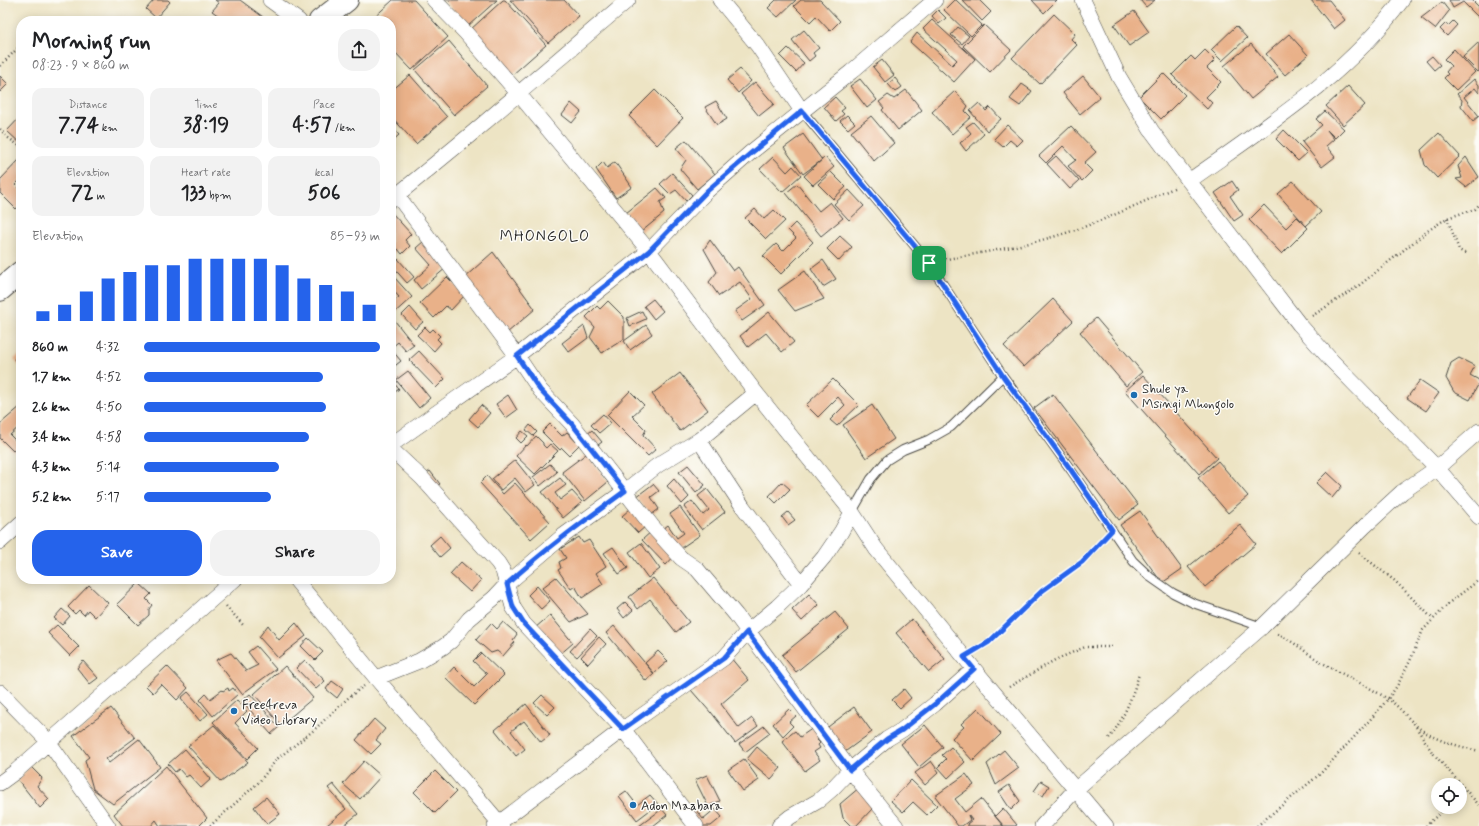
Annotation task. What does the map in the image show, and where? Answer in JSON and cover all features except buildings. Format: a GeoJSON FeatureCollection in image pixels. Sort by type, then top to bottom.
{"type":"FeatureCollection","features":[{"type":"Feature","properties":{"kind":"street"},"geometry":{"type":"LineString","coordinates":[[270,0],[293,16]]}},
{"type":"Feature","properties":{"kind":"street"},"geometry":{"type":"LineString","coordinates":[[326,16],[347,0]]}},
{"type":"Feature","properties":{"kind":"street"},"geometry":{"type":"LineString","coordinates":[[434,0],[466,32],[649,251],[756,393],[852,512],[876,549],[964,657],[1106,826]]}},
{"type":"Feature","properties":{"kind":"street"},"geometry":{"type":"LineString","coordinates":[[396,195],[470,135],[628,0]]}},
{"type":"Feature","properties":{"kind":"street"},"geometry":{"type":"LineString","coordinates":[[720,0],[758,46],[802,111]]}},
{"type":"Feature","properties":{"kind":"street"},"geometry":{"type":"LineString","coordinates":[[396,441],[517,356],[649,251],[707,191],[851,72],[935,0]]}},
{"type":"Feature","properties":{"kind":"street"},"geometry":{"type":"LineString","coordinates":[[1083,0],[1119,77],[1151,130],[1189,181],[1299,324],[1331,360],[1437,468],[1479,517]]}},
{"type":"Feature","properties":{"kind":"street"},"geometry":{"type":"LineString","coordinates":[[1189,181],[1288,111],[1333,74],[1387,21],[1402,0]]}},
{"type":"Feature","properties":{"kind":"street"},"geometry":{"type":"LineString","coordinates":[[396,200],[517,356],[540,390],[572,424],[652,526],[681,558],[697,569],[736,615],[747,632],[850,770],[896,826]]}},
{"type":"Feature","properties":{"kind":"street"},"geometry":{"type":"LineString","coordinates":[[0,290],[16,276]]}},
{"type":"Feature","properties":{"kind":"street"},"geometry":{"type":"LineString","coordinates":[[376,678],[419,662],[452,641],[469,619],[494,598],[532,561],[658,465],[699,440],[756,393]]}},
{"type":"Feature","properties":{"kind":"street"},"geometry":{"type":"LineString","coordinates":[[1042,826],[1075,790],[1262,628],[1347,543],[1402,492],[1437,468],[1479,431]]}},
{"type":"Feature","properties":{"kind":"street"},"geometry":{"type":"LineString","coordinates":[[699,440],[743,507],[800,584]]}},
{"type":"Feature","properties":{"kind":"street"},"geometry":{"type":"LineString","coordinates":[[396,454],[422,478],[498,563],[503,571],[513,607],[524,624],[623,729],[696,826]]}},
{"type":"Feature","properties":{"kind":"street"},"geometry":{"type":"LineString","coordinates":[[299,584],[499,825],[623,729],[724,658],[747,632],[777,607],[824,557],[841,532],[852,512]]}},
{"type":"Feature","properties":{"kind":"street"},"geometry":{"type":"LineString","coordinates":[[0,542],[16,528]]}},
{"type":"Feature","properties":{"kind":"street"},"geometry":{"type":"LineString","coordinates":[[0,783],[15,772],[48,741],[229,584]]}},
{"type":"Feature","properties":{"kind":"street"},"geometry":{"type":"LineString","coordinates":[[779,826],[790,817],[818,801],[850,770],[887,739],[902,730],[935,704],[974,669]]}},
{"type":"Feature","properties":{"kind":"street"},"geometry":{"type":"LineString","coordinates":[[0,692],[48,741],[108,826]]}},
{"type":"Feature","properties":{"kind":"lane"},"geometry":{"type":"LineString","coordinates":[[802,111],[929,263],[1003,376],[1071,470],[1133,561],[1173,593],[1193,603],[1262,628]]}},
{"type":"Feature","properties":{"kind":"lane"},"geometry":{"type":"LineString","coordinates":[[852,512],[871,479],[887,460],[903,450],[928,440],[951,427],[1003,376]]}},
{"type":"Feature","properties":{"kind":"path"},"geometry":{"type":"LineString","coordinates":[[0,66],[16,50]]}},
{"type":"Feature","properties":{"kind":"path"},"geometry":{"type":"LineString","coordinates":[[0,130],[16,143]]}},
{"type":"Feature","properties":{"kind":"path"},"geometry":{"type":"LineString","coordinates":[[929,263],[1026,244],[1075,230],[1112,216],[1189,181]]}},
{"type":"Feature","properties":{"kind":"path"},"geometry":{"type":"LineString","coordinates":[[1299,324],[1357,287],[1429,230],[1447,218],[1475,208],[1479,205]]}},
{"type":"Feature","properties":{"kind":"path"},"geometry":{"type":"LineString","coordinates":[[1447,218],[1458,250],[1467,254]]}},
{"type":"Feature","properties":{"kind":"path"},"geometry":{"type":"LineString","coordinates":[[964,657],[989,642],[1042,591],[1082,562],[1112,530]]}},
{"type":"Feature","properties":{"kind":"path"},"geometry":{"type":"LineString","coordinates":[[1347,543],[1394,582],[1433,619]]}},
{"type":"Feature","properties":{"kind":"path"},"geometry":{"type":"LineString","coordinates":[[1257,826],[1320,774],[1388,699],[1397,686],[1410,661],[1423,630],[1450,602],[1479,580]]}},
{"type":"Feature","properties":{"kind":"path"},"geometry":{"type":"LineString","coordinates":[[216,595],[244,626]]}},
{"type":"Feature","properties":{"kind":"path"},"geometry":{"type":"LineString","coordinates":[[1262,628],[1286,638],[1320,661],[1388,699],[1400,708],[1420,729],[1434,737],[1479,751]]}},
{"type":"Feature","properties":{"kind":"path"},"geometry":{"type":"LineString","coordinates":[[995,694],[1055,660],[1085,647],[1113,647]]}},
{"type":"Feature","properties":{"kind":"path"},"geometry":{"type":"LineString","coordinates":[[1104,743],[1114,732],[1134,693],[1139,674]]}},
{"type":"Feature","properties":{"kind":"path"},"geometry":{"type":"LineString","coordinates":[[210,826],[259,782],[277,759],[314,730],[349,697],[376,678]]}},
{"type":"Feature","properties":{"kind":"path"},"geometry":{"type":"LineString","coordinates":[[1414,723],[1432,752],[1455,778]]}},
{"type":"Feature","properties":{"kind":"path"},"geometry":{"type":"LineString","coordinates":[[1467,791],[1479,805]]}},
{"type":"Feature","properties":{"kind":"path"},"geometry":{"type":"LineString","coordinates":[[1426,826],[1439,814]]}},
{"type":"Feature","properties":{"kind":"place","name":"Shule ya Msingi Mhongolo"},"geometry":{"type":"Point","coordinates":[1134,395]}},
{"type":"Feature","properties":{"kind":"place","name":"Free4reva Video Library"},"geometry":{"type":"Point","coordinates":[234,711]}},
{"type":"Feature","properties":{"kind":"place","name":"Adon Maabara"},"geometry":{"type":"Point","coordinates":[633,805]}},
{"type":"Feature","properties":{"kind":"district","name":"MHONGOLO"},"geometry":{"type":"Point","coordinates":[545,236]}},
{"type":"Feature","properties":{"kind":"route"},"geometry":{"type":"LineString","coordinates":[[802,111],[929,263],[1003,376],[1112,530],[1082,562],[1042,591],[989,642],[964,657],[974,669],[935,704],[902,730],[887,739],[850,770],[747,632],[724,658],[623,729],[524,624],[513,607],[507,584],[563,536],[625,491],[572,424],[540,390],[517,356],[649,251],[707,191],[802,111]]}}]}
